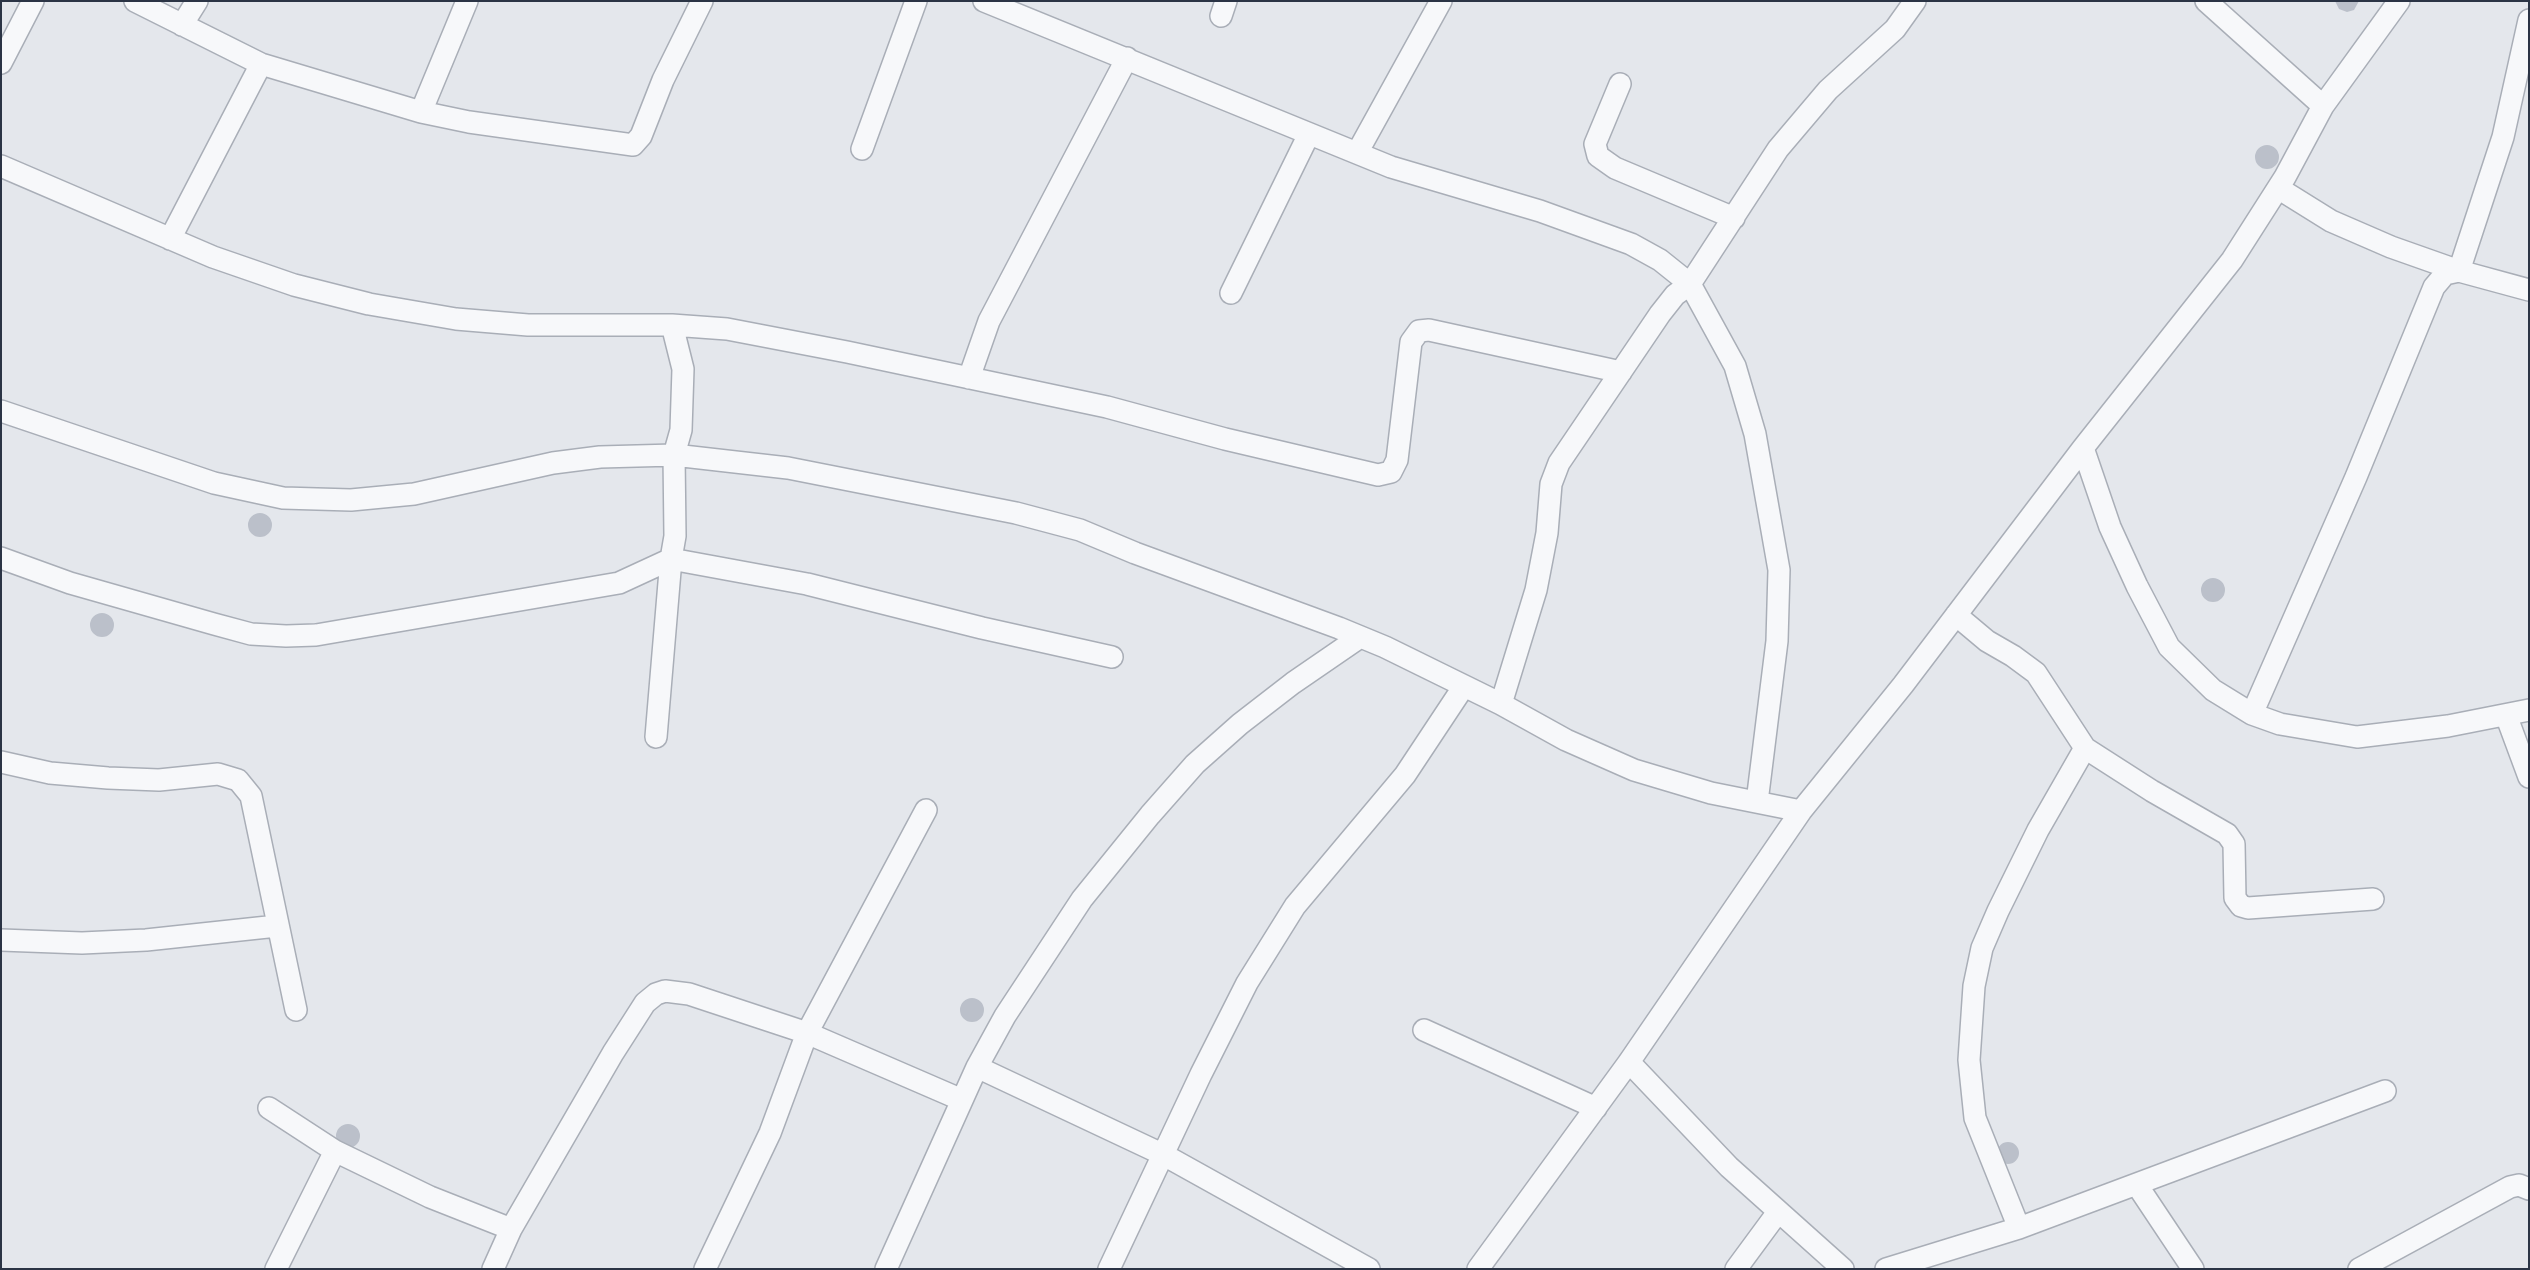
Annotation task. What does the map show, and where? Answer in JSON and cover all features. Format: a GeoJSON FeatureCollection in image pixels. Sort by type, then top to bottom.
{"type":"FeatureCollection","features":[{"type":"Feature","properties":{"kind":"street"},"geometry":{"type":"LineString","coordinates":[[4,49],[33,1]]}},
{"type":"Feature","properties":{"kind":"street"},"geometry":{"type":"LineString","coordinates":[[135,1],[262,64],[420,112],[469,122],[633,144],[641,136],[663,80],[702,1]]}},
{"type":"Feature","properties":{"kind":"street"},"geometry":{"type":"LineString","coordinates":[[182,25],[197,1]]}},
{"type":"Feature","properties":{"kind":"street"},"geometry":{"type":"LineString","coordinates":[[420,112],[467,1]]}},
{"type":"Feature","properties":{"kind":"street"},"geometry":{"type":"LineString","coordinates":[[862,149],[916,1]]}},
{"type":"Feature","properties":{"kind":"street"},"geometry":{"type":"LineString","coordinates":[[1357,153],[1441,1]]}},
{"type":"Feature","properties":{"kind":"street"},"geometry":{"type":"LineString","coordinates":[[1500,704],[1536,590],[1548,533],[1551,484],[1559,463],[1660,314],[1676,295],[1690,284],[1778,149],[1828,90],[1895,29],[1915,1]]}},
{"type":"Feature","properties":{"kind":"street"},"geometry":{"type":"LineString","coordinates":[[2206,1],[2323,106]]}},
{"type":"Feature","properties":{"kind":"street"},"geometry":{"type":"LineString","coordinates":[[1478,1269],[1629,1062],[1801,810],[1903,685],[2083,448],[2232,260],[2278,188],[2323,106],[2399,1]]}},
{"type":"Feature","properties":{"kind":"street"},"geometry":{"type":"LineString","coordinates":[[989,2],[1391,167],[1540,211],[1631,244],[1660,260],[1690,284],[1735,366],[1756,434],[1779,570],[1777,640],[1757,802]]}},
{"type":"Feature","properties":{"kind":"street"},"geometry":{"type":"LineString","coordinates":[[2459,271],[2503,137],[2529,20]]}},
{"type":"Feature","properties":{"kind":"street"},"geometry":{"type":"LineString","coordinates":[[969,378],[989,320],[1127,58]]}},
{"type":"Feature","properties":{"kind":"street"},"geometry":{"type":"LineString","coordinates":[[170,239],[262,64]]}},
{"type":"Feature","properties":{"kind":"street"},"geometry":{"type":"LineString","coordinates":[[1620,84],[1595,144],[1598,156],[1615,168],[1734,218]]}},
{"type":"Feature","properties":{"kind":"street"},"geometry":{"type":"LineString","coordinates":[[1232,294],[1309,134]]}},
{"type":"Feature","properties":{"kind":"street"},"geometry":{"type":"LineString","coordinates":[[1,166],[213,257],[294,285],[369,304],[446,318],[528,325],[672,324],[727,329],[1107,408],[1225,439],[1378,475],[1391,472],[1397,460],[1411,342],[1419,331],[1429,330],[1621,372]]}},
{"type":"Feature","properties":{"kind":"street"},"geometry":{"type":"LineString","coordinates":[[2278,188],[2330,221],[2391,247],[2459,271],[2529,290]]}},
{"type":"Feature","properties":{"kind":"street"},"geometry":{"type":"LineString","coordinates":[[2252,714],[2356,477],[2434,287],[2445,274],[2459,271]]}},
{"type":"Feature","properties":{"kind":"street"},"geometry":{"type":"LineString","coordinates":[[656,737],[671,559],[675,536],[674,455],[681,430],[683,369],[672,324]]}},
{"type":"Feature","properties":{"kind":"street"},"geometry":{"type":"LineString","coordinates":[[1,411],[214,483],[283,498],[351,500],[414,494],[553,463],[600,457],[674,455],[788,468],[1016,513],[1080,530],[1135,553],[1360,637],[1500,704],[1566,740],[1634,770],[1711,793],[1801,810]]}},
{"type":"Feature","properties":{"kind":"street"},"geometry":{"type":"LineString","coordinates":[[2083,448],[2110,527],[2137,586],[2169,647],[2213,690],[2252,714],[2280,724],[2357,737],[2448,726],[2529,710]]}},
{"type":"Feature","properties":{"kind":"street"},"geometry":{"type":"LineString","coordinates":[[1,558],[70,582],[214,624],[251,634],[286,636],[326,634],[619,583],[671,559],[807,584],[982,628],[1112,657]]}},
{"type":"Feature","properties":{"kind":"street"},"geometry":{"type":"LineString","coordinates":[[1956,615],[1986,641],[2014,656],[2036,673],[2085,748],[2152,791],[2227,834],[2234,844],[2234,898],[2241,906],[2248,908],[2373,899]]}},
{"type":"Feature","properties":{"kind":"street"},"geometry":{"type":"LineString","coordinates":[[886,1269],[977,1067],[1005,1016],[1082,899],[1150,815],[1195,764],[1240,724],[1293,683],[1360,637]]}},
{"type":"Feature","properties":{"kind":"street"},"geometry":{"type":"LineString","coordinates":[[1109,1269],[1124,1233],[1247,983],[1290,915],[1358,829],[1405,775],[1464,686]]}},
{"type":"Feature","properties":{"kind":"street"},"geometry":{"type":"LineString","coordinates":[[2506,715],[2529,777]]}},
{"type":"Feature","properties":{"kind":"street"},"geometry":{"type":"LineString","coordinates":[[2019,1228],[1976,1118],[1969,1060],[1974,986],[1982,948],[1998,911],[2038,830],[2085,748]]}},
{"type":"Feature","properties":{"kind":"street"},"geometry":{"type":"LineString","coordinates":[[1,762],[50,773],[108,778],[159,780],[218,774],[238,780],[251,796],[296,1010]]}},
{"type":"Feature","properties":{"kind":"street"},"geometry":{"type":"LineString","coordinates":[[705,1269],[770,1133],[807,1033],[926,810]]}},
{"type":"Feature","properties":{"kind":"street"},"geometry":{"type":"LineString","coordinates":[[1,940],[82,943],[146,940],[277,926]]}},
{"type":"Feature","properties":{"kind":"street"},"geometry":{"type":"LineString","coordinates":[[493,1269],[511,1229],[613,1053],[645,1003],[656,994],[671,991],[690,994],[807,1033],[962,1100]]}},
{"type":"Feature","properties":{"kind":"street"},"geometry":{"type":"LineString","coordinates":[[1424,1030],[1596,1108]]}},
{"type":"Feature","properties":{"kind":"street"},"geometry":{"type":"LineString","coordinates":[[1629,1062],[1729,1167],[1843,1269]]}},
{"type":"Feature","properties":{"kind":"street"},"geometry":{"type":"LineString","coordinates":[[977,1067],[1164,1155],[1370,1269]]}},
{"type":"Feature","properties":{"kind":"street"},"geometry":{"type":"LineString","coordinates":[[1886,1269],[2019,1228],[2384,1091]]}},
{"type":"Feature","properties":{"kind":"street"},"geometry":{"type":"LineString","coordinates":[[269,1108],[335,1150],[430,1197],[511,1229]]}},
{"type":"Feature","properties":{"kind":"street"},"geometry":{"type":"LineString","coordinates":[[276,1269],[335,1150]]}},
{"type":"Feature","properties":{"kind":"street"},"geometry":{"type":"LineString","coordinates":[[2360,1269],[2510,1187],[2525,1181]]}},
{"type":"Feature","properties":{"kind":"street"},"geometry":{"type":"LineString","coordinates":[[2137,1185],[2192,1269]]}},
{"type":"Feature","properties":{"kind":"street"},"geometry":{"type":"LineString","coordinates":[[1736,1269],[1778,1212]]}},
{"type":"Feature","properties":{"kind":"building"},"geometry":{"type":"Polygon","coordinates":[[[2335,1],[2359,1],[2354,10],[2347,12],[2339,9],[2335,1]]]}},
{"type":"Feature","properties":{"kind":"building"},"geometry":{"type":"Polygon","coordinates":[[[2267,145],[2272,146],[2278,152],[2278,162],[2272,168],[2267,169],[2262,168],[2256,162],[2255,157],[2256,152],[2262,146],[2267,145]]]}},
{"type":"Feature","properties":{"kind":"building"},"geometry":{"type":"Polygon","coordinates":[[[260,513],[265,514],[271,520],[271,530],[265,536],[260,537],[255,536],[249,530],[248,525],[249,520],[255,514],[260,513]]]}},
{"type":"Feature","properties":{"kind":"building"},"geometry":{"type":"Polygon","coordinates":[[[2213,578],[2222,581],[2225,590],[2222,599],[2213,602],[2204,599],[2201,590],[2204,581],[2213,578]]]}},
{"type":"Feature","properties":{"kind":"building"},"geometry":{"type":"Polygon","coordinates":[[[102,613],[107,614],[113,620],[113,630],[107,636],[102,637],[97,636],[91,630],[90,625],[91,620],[97,614],[102,613]]]}},
{"type":"Feature","properties":{"kind":"building"},"geometry":{"type":"Polygon","coordinates":[[[972,998],[977,999],[983,1005],[983,1015],[977,1021],[972,1022],[967,1021],[961,1015],[960,1010],[961,1005],[967,999],[972,998]]]}},
{"type":"Feature","properties":{"kind":"building"},"geometry":{"type":"Polygon","coordinates":[[[348,1124],[356,1128],[360,1136],[356,1144],[348,1148],[340,1144],[336,1136],[340,1128],[348,1124]]]}},
{"type":"Feature","properties":{"kind":"building"},"geometry":{"type":"Polygon","coordinates":[[[2008,1142],[2016,1145],[2019,1153],[2016,1161],[2008,1164],[2000,1161],[1997,1153],[2000,1145],[2008,1142]]]}}]}
